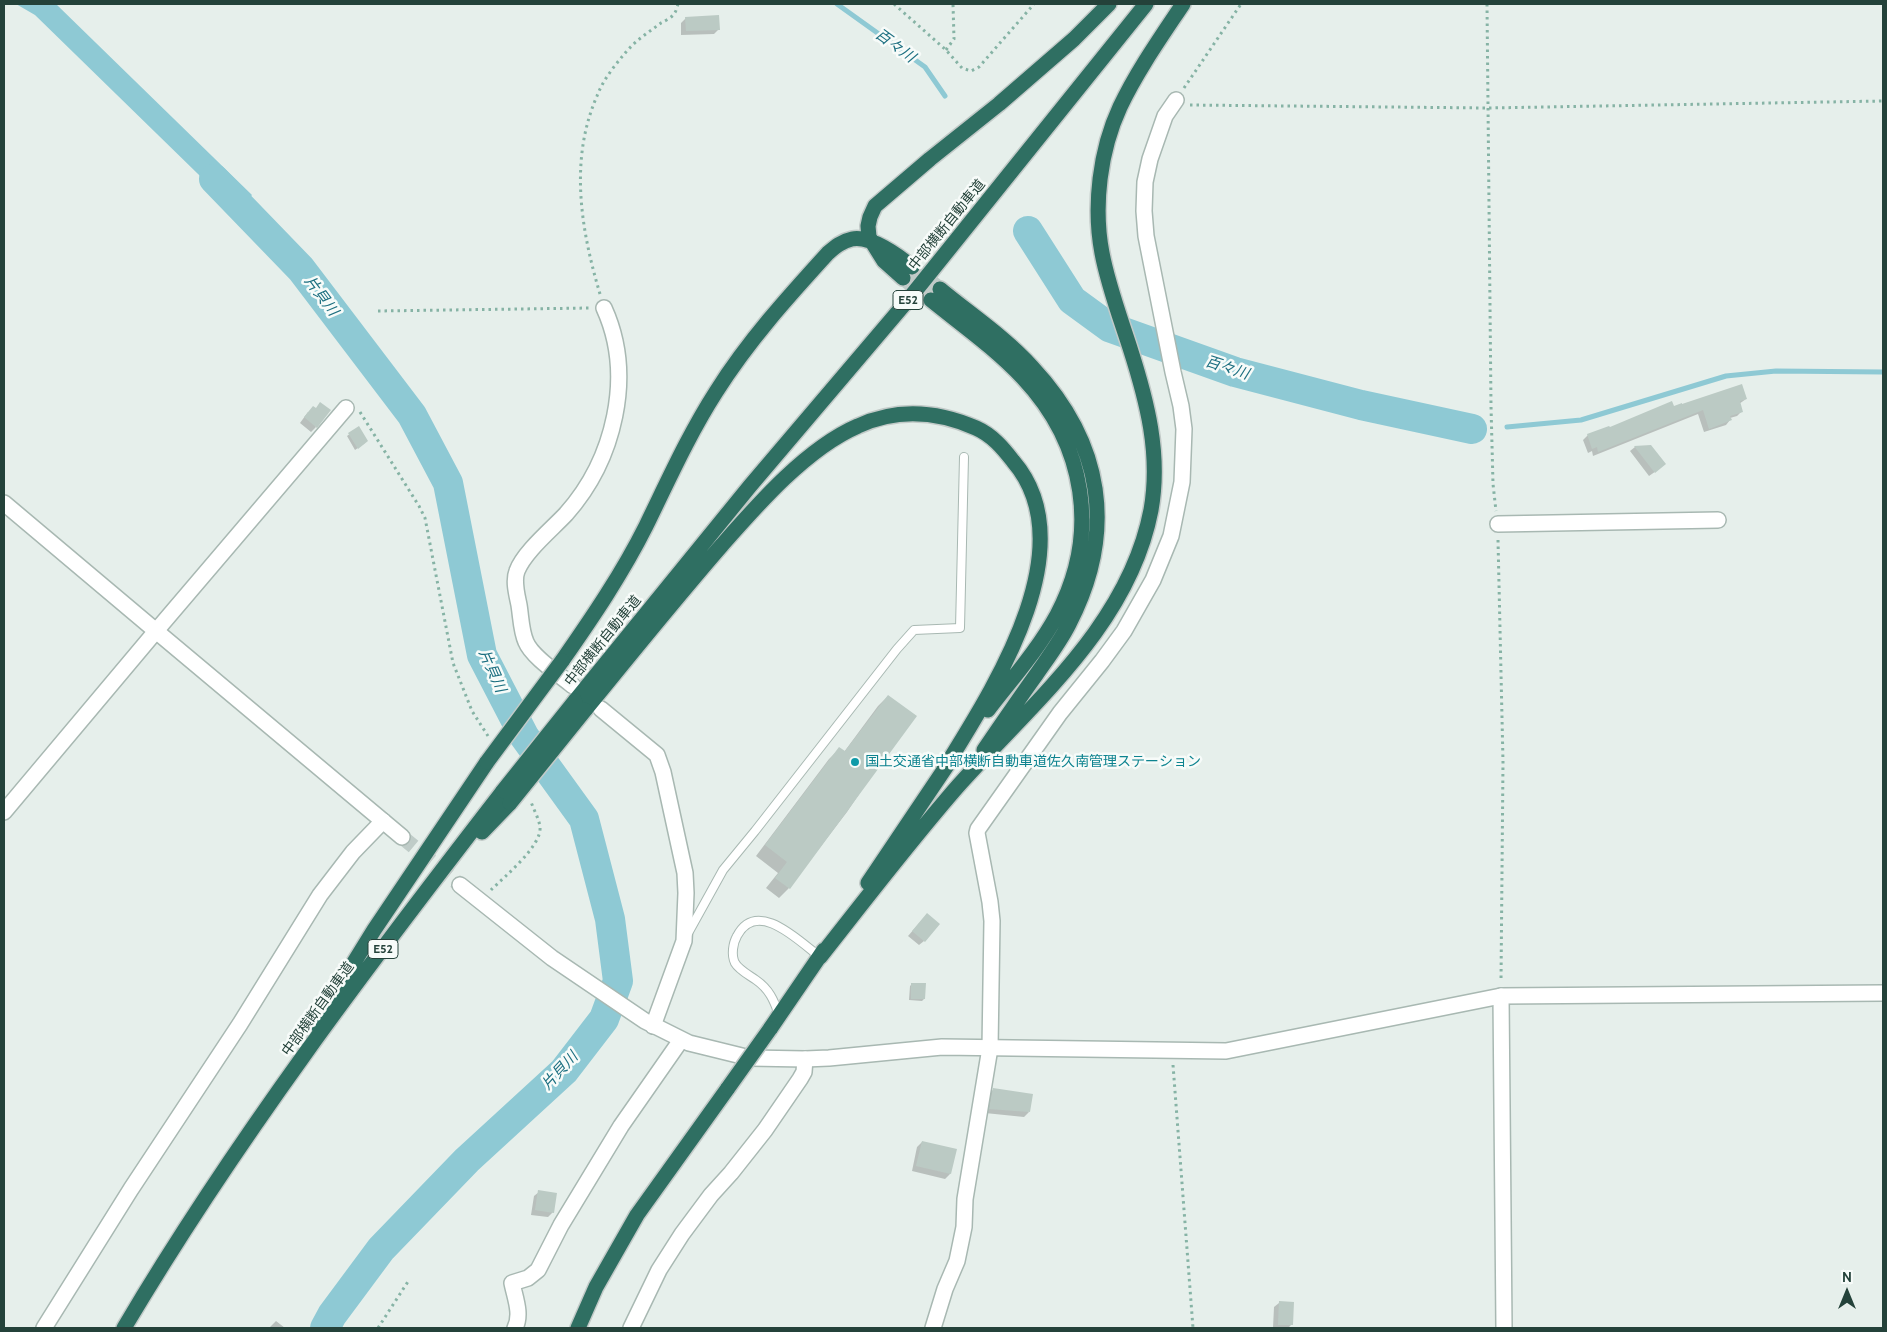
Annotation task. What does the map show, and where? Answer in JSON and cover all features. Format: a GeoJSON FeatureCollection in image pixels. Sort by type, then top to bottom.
{"type":"FeatureCollection","features":[{"type":"Feature","properties":{"kind":"highway"},"geometry":{"type":"LineString","coordinates":[[872,243],[869,237],[868,226],[875,206],[999,104],[1074,39],[1109,4]]}},
{"type":"Feature","properties":{"kind":"highway","name":"中部横断自動車道"},"geometry":{"type":"LineString","coordinates":[[124,1328],[203,1202],[265,1109],[329,1020],[433,882],[507,797],[578,699],[750,486],[908,300],[1146,4]]}},
{"type":"Feature","properties":{"kind":"highway"},"geometry":{"type":"LineString","coordinates":[[959,785],[1013,730],[1089,640],[1124,587],[1138,557],[1151,509],[1155,464],[1153,437],[1148,408],[1114,299],[1102,252],[1098,205],[1104,157],[1119,109],[1135,79],[1183,4]]}},
{"type":"Feature","properties":{"kind":"highway"},"geometry":{"type":"LineString","coordinates":[[265,1109],[348,972],[487,762],[591,620],[645,528],[698,421],[739,358],[778,308],[837,246],[859,238],[891,250],[908,272]]}},
{"type":"Feature","properties":{"kind":"highway"},"geometry":{"type":"LineString","coordinates":[[820,957],[959,785],[1068,626],[1084,594],[1092,566],[1098,527],[1093,476],[1084,444],[1071,416],[1052,389],[1031,365],[935,294],[966,327],[1017,373],[1045,406],[1064,435],[1076,470],[1082,502],[1082,528],[1077,561],[1067,592],[1056,616],[1039,643],[944,769]]}},
{"type":"Feature","properties":{"kind":"highway"},"geometry":{"type":"LineString","coordinates":[[578,699],[696,575],[749,514],[785,478],[834,439],[857,426],[884,417],[907,413],[931,414],[959,420],[984,432],[1002,447],[1032,488],[1038,506],[1041,530],[1040,555],[1035,581],[1018,633],[985,701],[944,769],[820,957],[637,1215],[596,1287],[578,1328]]}},
{"type":"Feature","properties":{"kind":"street"},"geometry":{"type":"LineString","coordinates":[[934,1328],[944,1289],[957,1261],[964,1227],[965,1199],[990,1048],[992,921],[978,829],[1060,713],[1124,631],[1153,580],[1171,536],[1182,482],[1184,430],[1182,406],[1162,323],[1144,223],[1145,182],[1150,159],[1165,116],[1176,100]]}},
{"type":"Feature","properties":{"kind":"street"},"geometry":{"type":"LineString","coordinates":[[578,699],[526,643],[516,587],[516,572],[524,559],[567,513],[593,478],[611,432],[617,410],[619,382],[617,352],[610,322],[604,308]]}},
{"type":"Feature","properties":{"kind":"street"},"geometry":{"type":"LineString","coordinates":[[4,812],[346,408]]}},
{"type":"Feature","properties":{"kind":"street"},"geometry":{"type":"LineString","coordinates":[[4,503],[402,837]]}},
{"type":"Feature","properties":{"kind":"street"},"geometry":{"type":"LineString","coordinates":[[1498,524],[1718,520]]}},
{"type":"Feature","properties":{"kind":"street"},"geometry":{"type":"LineString","coordinates":[[601,709],[657,755],[663,772],[685,873],[684,941],[649,1023]]}},
{"type":"Feature","properties":{"kind":"street"},"geometry":{"type":"LineString","coordinates":[[44,1328],[131,1189],[240,1024],[320,895],[353,852],[383,821]]}},
{"type":"Feature","properties":{"kind":"street"},"geometry":{"type":"LineString","coordinates":[[460,885],[578,976],[649,1023],[689,1043],[750,1058],[804,1060],[861,1056],[924,1048],[1226,1051],[1501,996],[1883,993]]}},
{"type":"Feature","properties":{"kind":"street"},"geometry":{"type":"LineString","coordinates":[[1501,996],[1504,1328]]}},
{"type":"Feature","properties":{"kind":"street"},"geometry":{"type":"LineString","coordinates":[[515,1328],[519,1318],[519,1311],[512,1283],[528,1278],[538,1270],[561,1225],[621,1126],[681,1040]]}},
{"type":"Feature","properties":{"kind":"street"},"geometry":{"type":"LineString","coordinates":[[631,1328],[659,1270],[698,1211],[765,1130],[804,1072],[804,1060]]}},
{"type":"Feature","properties":{"kind":"lane"},"geometry":{"type":"LineString","coordinates":[[684,941],[722,870],[755,831],[897,649],[914,630],[960,628],[964,457]]}},
{"type":"Feature","properties":{"kind":"lane"},"geometry":{"type":"LineString","coordinates":[[779,1015],[768,990],[745,973],[735,962],[733,950],[736,938],[744,926],[763,920],[773,923],[820,957]]}},
{"type":"Feature","properties":{"kind":"path"},"geometry":{"type":"LineString","coordinates":[[378,311],[604,308],[587,247],[582,216],[580,183],[587,124],[597,95],[613,68],[632,45],[673,15],[678,4]]}},
{"type":"Feature","properties":{"kind":"path"},"geometry":{"type":"LineString","coordinates":[[894,4],[946,50],[962,68],[971,71],[979,67],[1034,4]]}},
{"type":"Feature","properties":{"kind":"path"},"geometry":{"type":"LineString","coordinates":[[946,50],[954,39],[953,4]]}},
{"type":"Feature","properties":{"kind":"path"},"geometry":{"type":"LineString","coordinates":[[1241,4],[1176,100],[1190,105],[1488,108],[1883,101]]}},
{"type":"Feature","properties":{"kind":"path"},"geometry":{"type":"LineString","coordinates":[[1487,4],[1492,484],[1498,524],[1504,762],[1501,996]]}},
{"type":"Feature","properties":{"kind":"path"},"geometry":{"type":"LineString","coordinates":[[346,408],[351,406],[358,408],[425,518],[453,663],[472,710],[490,741]]}},
{"type":"Feature","properties":{"kind":"path"},"geometry":{"type":"LineString","coordinates":[[480,901],[524,857],[538,839],[540,828],[529,797]]}},
{"type":"Feature","properties":{"kind":"path"},"geometry":{"type":"LineString","coordinates":[[1172,1050],[1193,1328]]}},
{"type":"Feature","properties":{"kind":"path"},"geometry":{"type":"LineString","coordinates":[[378,1328],[409,1280]]}},
{"type":"Feature","properties":{"kind":"water"},"geometry":{"type":"Polygon","coordinates":[[[16,4],[56,4],[252,195],[238,213],[35,15],[16,4]]]}},
{"type":"Feature","properties":{"kind":"building"},"geometry":{"type":"Polygon","coordinates":[[[719,15],[720,30],[686,31],[685,17],[719,15]]]}},
{"type":"Feature","properties":{"kind":"building"},"geometry":{"type":"Polygon","coordinates":[[[1742,384],[1747,399],[1740,401],[1743,412],[1730,416],[1732,420],[1709,429],[1703,410],[1598,452],[1597,447],[1592,449],[1587,434],[1610,427],[1672,401],[1674,406],[1742,384]]]}},
{"type":"Feature","properties":{"kind":"building"},"geometry":{"type":"Polygon","coordinates":[[[320,402],[331,410],[317,428],[304,417],[313,406],[316,408],[320,402]]]}},
{"type":"Feature","properties":{"kind":"building"},"geometry":{"type":"Polygon","coordinates":[[[359,426],[368,441],[358,449],[348,433],[359,426]]]}},
{"type":"Feature","properties":{"kind":"building"},"geometry":{"type":"Polygon","coordinates":[[[1651,445],[1666,464],[1655,473],[1634,446],[1651,445]]]}},
{"type":"Feature","properties":{"kind":"building"},"geometry":{"type":"Polygon","coordinates":[[[888,695],[917,716],[790,889],[775,878],[787,862],[765,845],[839,747],[845,751],[888,695]]]}},
{"type":"Feature","properties":{"kind":"building"},"geometry":{"type":"Polygon","coordinates":[[[927,913],[940,924],[925,942],[912,931],[927,913]]]}},
{"type":"Feature","properties":{"kind":"building"},"geometry":{"type":"Polygon","coordinates":[[[911,983],[926,983],[925,999],[911,999],[911,983]]]}},
{"type":"Feature","properties":{"kind":"building"},"geometry":{"type":"Polygon","coordinates":[[[993,1088],[1033,1094],[1030,1112],[989,1109],[993,1088]]]}},
{"type":"Feature","properties":{"kind":"building"},"geometry":{"type":"Polygon","coordinates":[[[922,1141],[957,1149],[951,1174],[916,1166],[922,1141]]]}},
{"type":"Feature","properties":{"kind":"building"},"geometry":{"type":"Polygon","coordinates":[[[538,1190],[557,1193],[554,1213],[535,1210],[538,1190]]]}},
{"type":"Feature","properties":{"kind":"building"},"geometry":{"type":"Polygon","coordinates":[[[1279,1301],[1294,1302],[1293,1325],[1278,1325],[1279,1301]]]}},
{"type":"Feature","properties":{"kind":"waterway","name":"百々川"},"geometry":{"type":"LineString","coordinates":[[837,4],[925,67],[945,96]]}},
{"type":"Feature","properties":{"kind":"waterway","name":"片貝川"},"geometry":{"type":"LineString","coordinates":[[214,179],[301,269],[412,415],[448,483],[482,655],[524,736],[584,819],[610,919],[618,981],[604,1019],[564,1071],[467,1160],[381,1249],[332,1315],[325,1328]]}},
{"type":"Feature","properties":{"kind":"waterway","name":"百々川"},"geometry":{"type":"LineString","coordinates":[[1028,231],[1072,300],[1109,327],[1235,372],[1361,405],[1472,429]]}},
{"type":"Feature","properties":{"kind":"waterway"},"geometry":{"type":"LineString","coordinates":[[1507,427],[1581,420],[1726,376],[1776,371],[1883,372]]}},
{"type":"Feature","properties":{"kind":"tunnel"},"geometry":{"type":"LineString","coordinates":[[912,267],[940,289]]}},
{"type":"Feature","properties":{"kind":"tunnel"},"geometry":{"type":"LineString","coordinates":[[903,278],[931,300]]}},
{"type":"Feature","properties":{"kind":"tunnel"},"geometry":{"type":"LineString","coordinates":[[402,837],[460,885]]}},
{"type":"Feature","properties":{"kind":"place","name":"国土交通省中部横断自動車道佐久南管理ステーション"},"geometry":{"type":"Point","coordinates":[855,762]}}]}
